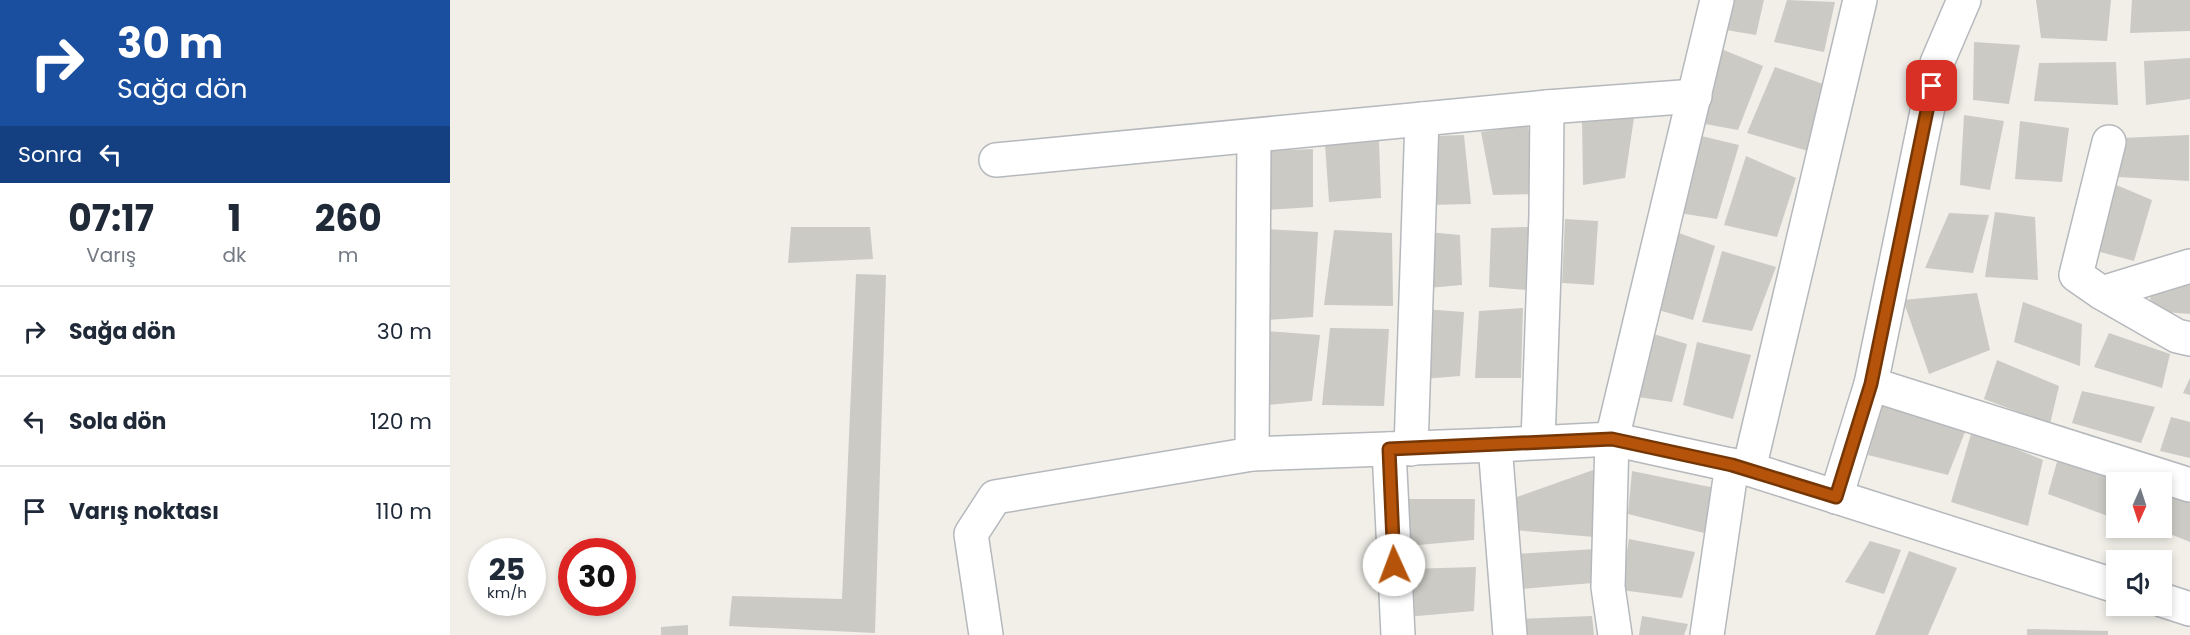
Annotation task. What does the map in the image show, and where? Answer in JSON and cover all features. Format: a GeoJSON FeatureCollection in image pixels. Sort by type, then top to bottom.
{"type":"FeatureCollection","features":[{"type":"Feature","properties":{"kind":"street"},"geometry":{"type":"LineString","coordinates":[[1615,635],[1608,587],[1612,439],[1717,0]]}},
{"type":"Feature","properties":{"kind":"street"},"geometry":{"type":"LineString","coordinates":[[1707,635],[1741,467],[1860,0]]}},
{"type":"Feature","properties":{"kind":"street"},"geometry":{"type":"LineString","coordinates":[[1836,497],[1871,384],[1937,63],[1964,0]]}},
{"type":"Feature","properties":{"kind":"street"},"geometry":{"type":"LineString","coordinates":[[996,160],[1547,107],[1695,96]]}},
{"type":"Feature","properties":{"kind":"street"},"geometry":{"type":"LineString","coordinates":[[1538,442],[1546,215],[1547,107]]}},
{"type":"Feature","properties":{"kind":"street"},"geometry":{"type":"LineString","coordinates":[[1398,635],[1400,449],[1422,119]]}},
{"type":"Feature","properties":{"kind":"street"},"geometry":{"type":"LineString","coordinates":[[1252,454],[1254,136]]}},
{"type":"Feature","properties":{"kind":"street"},"geometry":{"type":"LineString","coordinates":[[2109,142],[2076,275],[2102,293],[2177,336],[2190,339]]}},
{"type":"Feature","properties":{"kind":"street"},"geometry":{"type":"LineString","coordinates":[[2102,293],[2190,266]]}},
{"type":"Feature","properties":{"kind":"street"},"geometry":{"type":"LineString","coordinates":[[1871,384],[2190,485]]}},
{"type":"Feature","properties":{"kind":"street"},"geometry":{"type":"LineString","coordinates":[[986,635],[971,534],[995,497],[1252,454],[1495,446],[1612,439],[1741,467],[2106,583]]}},
{"type":"Feature","properties":{"kind":"street"},"geometry":{"type":"LineString","coordinates":[[1495,446],[1510,635]]}},
{"type":"Feature","properties":{"kind":"street"},"geometry":{"type":"LineString","coordinates":[[2172,603],[2190,609]]}},
{"type":"Feature","properties":{"kind":"building"},"geometry":{"type":"Polygon","coordinates":[[[1725,0],[1764,0],[1756,35],[1720,29],[1725,0]]]}},
{"type":"Feature","properties":{"kind":"building"},"geometry":{"type":"Polygon","coordinates":[[[1787,0],[1835,2],[1824,52],[1774,42],[1787,0]]]}},
{"type":"Feature","properties":{"kind":"building"},"geometry":{"type":"Polygon","coordinates":[[[2036,0],[2111,0],[2107,41],[2041,38],[2036,0]]]}},
{"type":"Feature","properties":{"kind":"building"},"geometry":{"type":"Polygon","coordinates":[[[2132,0],[2190,0],[2190,31],[2130,33],[2132,0]]]}},
{"type":"Feature","properties":{"kind":"building"},"geometry":{"type":"Polygon","coordinates":[[[1974,42],[2020,45],[2009,104],[1973,100],[1974,42]]]}},
{"type":"Feature","properties":{"kind":"building"},"geometry":{"type":"Polygon","coordinates":[[[1714,46],[1763,66],[1738,130],[1694,122],[1714,46]]]}},
{"type":"Feature","properties":{"kind":"building"},"geometry":{"type":"Polygon","coordinates":[[[2190,58],[2190,99],[2146,105],[2144,61],[2190,58]]]}},
{"type":"Feature","properties":{"kind":"building"},"geometry":{"type":"Polygon","coordinates":[[[2116,62],[2118,105],[2034,101],[2039,63],[2116,62]]]}},
{"type":"Feature","properties":{"kind":"building"},"geometry":{"type":"Polygon","coordinates":[[[1775,67],[1823,84],[1808,151],[1747,133],[1775,67]]]}},
{"type":"Feature","properties":{"kind":"building"},"geometry":{"type":"Polygon","coordinates":[[[1964,115],[2004,121],[1990,190],[1960,185],[1964,115]]]}},
{"type":"Feature","properties":{"kind":"building"},"geometry":{"type":"Polygon","coordinates":[[[1634,118],[1625,178],[1583,185],[1582,119],[1634,118]]]}},
{"type":"Feature","properties":{"kind":"building"},"geometry":{"type":"Polygon","coordinates":[[[2020,121],[2069,128],[2062,182],[2015,179],[2020,121]]]}},
{"type":"Feature","properties":{"kind":"building"},"geometry":{"type":"Polygon","coordinates":[[[1528,125],[1538,194],[1493,195],[1481,132],[1528,125]]]}},
{"type":"Feature","properties":{"kind":"building"},"geometry":{"type":"Polygon","coordinates":[[[1693,134],[1739,145],[1717,219],[1673,212],[1693,134]]]}},
{"type":"Feature","properties":{"kind":"building"},"geometry":{"type":"Polygon","coordinates":[[[1464,135],[1471,204],[1429,205],[1431,136],[1464,135]]]}},
{"type":"Feature","properties":{"kind":"building"},"geometry":{"type":"Polygon","coordinates":[[[2189,135],[2189,181],[2119,177],[2121,138],[2189,135]]]}},
{"type":"Feature","properties":{"kind":"building"},"geometry":{"type":"Polygon","coordinates":[[[1379,141],[1381,198],[1329,202],[1325,144],[1379,141]]]}},
{"type":"Feature","properties":{"kind":"building"},"geometry":{"type":"Polygon","coordinates":[[[1313,149],[1313,207],[1267,210],[1265,151],[1313,149]]]}},
{"type":"Feature","properties":{"kind":"building"},"geometry":{"type":"Polygon","coordinates":[[[1746,156],[1796,178],[1777,237],[1724,225],[1746,156]]]}},
{"type":"Feature","properties":{"kind":"building"},"geometry":{"type":"Polygon","coordinates":[[[2107,181],[2152,200],[2134,261],[2089,249],[2107,181]]]}},
{"type":"Feature","properties":{"kind":"building"},"geometry":{"type":"Polygon","coordinates":[[[1995,212],[2035,217],[2038,280],[1985,277],[1995,212]]]}},
{"type":"Feature","properties":{"kind":"building"},"geometry":{"type":"Polygon","coordinates":[[[1949,213],[1989,215],[1973,273],[1925,268],[1949,213]]]}},
{"type":"Feature","properties":{"kind":"building"},"geometry":{"type":"Polygon","coordinates":[[[1565,219],[1598,221],[1594,285],[1562,283],[1565,219]]]}},
{"type":"Feature","properties":{"kind":"building"},"geometry":{"type":"Polygon","coordinates":[[[791,227],[870,227],[873,259],[788,263],[791,227]]]}},
{"type":"Feature","properties":{"kind":"building"},"geometry":{"type":"Polygon","coordinates":[[[1530,227],[1526,290],[1489,287],[1491,228],[1530,227]]]}},
{"type":"Feature","properties":{"kind":"building"},"geometry":{"type":"Polygon","coordinates":[[[1265,229],[1318,232],[1313,317],[1266,320],[1265,229]]]}},
{"type":"Feature","properties":{"kind":"building"},"geometry":{"type":"Polygon","coordinates":[[[1668,229],[1715,246],[1693,320],[1648,307],[1668,229]]]}},
{"type":"Feature","properties":{"kind":"building"},"geometry":{"type":"Polygon","coordinates":[[[1334,230],[1392,233],[1393,306],[1324,305],[1334,230]]]}},
{"type":"Feature","properties":{"kind":"building"},"geometry":{"type":"Polygon","coordinates":[[[1428,232],[1460,235],[1462,285],[1428,288],[1428,232]]]}},
{"type":"Feature","properties":{"kind":"building"},"geometry":{"type":"Polygon","coordinates":[[[1722,251],[1776,267],[1752,331],[1702,322],[1722,251]]]}},
{"type":"Feature","properties":{"kind":"building"},"geometry":{"type":"Polygon","coordinates":[[[856,274],[886,275],[875,633],[729,626],[732,596],[842,599],[856,274]]]}},
{"type":"Feature","properties":{"kind":"building"},"geometry":{"type":"Polygon","coordinates":[[[2190,285],[2190,314],[2152,311],[2149,288],[2190,285]]]}},
{"type":"Feature","properties":{"kind":"building"},"geometry":{"type":"Polygon","coordinates":[[[1977,293],[1990,350],[1929,374],[1903,300],[1977,293]]]}},
{"type":"Feature","properties":{"kind":"building"},"geometry":{"type":"Polygon","coordinates":[[[2023,302],[2082,324],[2080,366],[2014,342],[2023,302]]]}},
{"type":"Feature","properties":{"kind":"building"},"geometry":{"type":"Polygon","coordinates":[[[1523,308],[1521,378],[1475,378],[1479,311],[1523,308]]]}},
{"type":"Feature","properties":{"kind":"building"},"geometry":{"type":"Polygon","coordinates":[[[1423,309],[1464,312],[1460,376],[1423,379],[1423,309]]]}},
{"type":"Feature","properties":{"kind":"building"},"geometry":{"type":"Polygon","coordinates":[[[1330,328],[1389,329],[1384,406],[1322,405],[1330,328]]]}},
{"type":"Feature","properties":{"kind":"building"},"geometry":{"type":"Polygon","coordinates":[[[1265,331],[1320,335],[1312,401],[1267,405],[1265,331]]]}},
{"type":"Feature","properties":{"kind":"building"},"geometry":{"type":"Polygon","coordinates":[[[1647,332],[1687,344],[1672,402],[1631,396],[1647,332]]]}},
{"type":"Feature","properties":{"kind":"building"},"geometry":{"type":"Polygon","coordinates":[[[2109,333],[2170,354],[2162,388],[2094,367],[2109,333]]]}},
{"type":"Feature","properties":{"kind":"building"},"geometry":{"type":"Polygon","coordinates":[[[1697,342],[1751,355],[1733,419],[1683,405],[1697,342]]]}},
{"type":"Feature","properties":{"kind":"building"},"geometry":{"type":"Polygon","coordinates":[[[1997,360],[2059,386],[2050,424],[1984,399],[1997,360]]]}},
{"type":"Feature","properties":{"kind":"building"},"geometry":{"type":"Polygon","coordinates":[[[2190,378],[2190,395],[2183,393],[2190,378]]]}},
{"type":"Feature","properties":{"kind":"building"},"geometry":{"type":"Polygon","coordinates":[[[2082,391],[2155,407],[2141,443],[2072,423],[2082,391]]]}},
{"type":"Feature","properties":{"kind":"building"},"geometry":{"type":"Polygon","coordinates":[[[1883,399],[1967,427],[1948,475],[1868,455],[1883,399]]]}},
{"type":"Feature","properties":{"kind":"building"},"geometry":{"type":"Polygon","coordinates":[[[2171,417],[2190,422],[2190,458],[2160,451],[2171,417]]]}},
{"type":"Feature","properties":{"kind":"building"},"geometry":{"type":"Polygon","coordinates":[[[1972,431],[2043,460],[2028,526],[1951,502],[1972,431]]]}},
{"type":"Feature","properties":{"kind":"building"},"geometry":{"type":"Polygon","coordinates":[[[2060,451],[2106,472],[2106,515],[2048,494],[2060,451]]]}},
{"type":"Feature","properties":{"kind":"building"},"geometry":{"type":"Polygon","coordinates":[[[1596,469],[1594,537],[1513,530],[1517,497],[1596,469]]]}},
{"type":"Feature","properties":{"kind":"building"},"geometry":{"type":"Polygon","coordinates":[[[1632,471],[1715,488],[1704,533],[1628,514],[1632,471]]]}},
{"type":"Feature","properties":{"kind":"building"},"geometry":{"type":"Polygon","coordinates":[[[2172,489],[2190,495],[2190,542],[2172,535],[2172,489]]]}},
{"type":"Feature","properties":{"kind":"building"},"geometry":{"type":"Polygon","coordinates":[[[1404,499],[1475,499],[1474,540],[1407,546],[1404,499]]]}},
{"type":"Feature","properties":{"kind":"building"},"geometry":{"type":"Polygon","coordinates":[[[1629,539],[1695,552],[1682,598],[1621,590],[1629,539]]]}},
{"type":"Feature","properties":{"kind":"building"},"geometry":{"type":"Polygon","coordinates":[[[1870,541],[1901,550],[1884,594],[1845,582],[1870,541]]]}},
{"type":"Feature","properties":{"kind":"building"},"geometry":{"type":"Polygon","coordinates":[[[1596,549],[1593,583],[1521,589],[1515,554],[1596,549]]]}},
{"type":"Feature","properties":{"kind":"building"},"geometry":{"type":"Polygon","coordinates":[[[1909,551],[1957,568],[1928,635],[1875,635],[1909,551]]]}},
{"type":"Feature","properties":{"kind":"building"},"geometry":{"type":"Polygon","coordinates":[[[1476,567],[1474,611],[1406,617],[1407,569],[1476,567]]]}},
{"type":"Feature","properties":{"kind":"building"},"geometry":{"type":"Polygon","coordinates":[[[1592,616],[1594,635],[1521,635],[1520,619],[1592,616]]]}},
{"type":"Feature","properties":{"kind":"building"},"geometry":{"type":"Polygon","coordinates":[[[1642,616],[1688,624],[1684,635],[1639,635],[1642,616]]]}},
{"type":"Feature","properties":{"kind":"building"},"geometry":{"type":"Polygon","coordinates":[[[688,625],[688,635],[661,635],[661,627],[688,625]]]}},
{"type":"Feature","properties":{"kind":"building"},"geometry":{"type":"Polygon","coordinates":[[[2027,629],[2108,631],[2108,635],[2027,635],[2027,629]]]}},
{"type":"Feature","properties":{"kind":"route"},"geometry":{"type":"LineString","coordinates":[[1394,565],[1389,449],[1612,439],[1749,469],[1836,497],[1871,384],[1932,86]]}}]}
